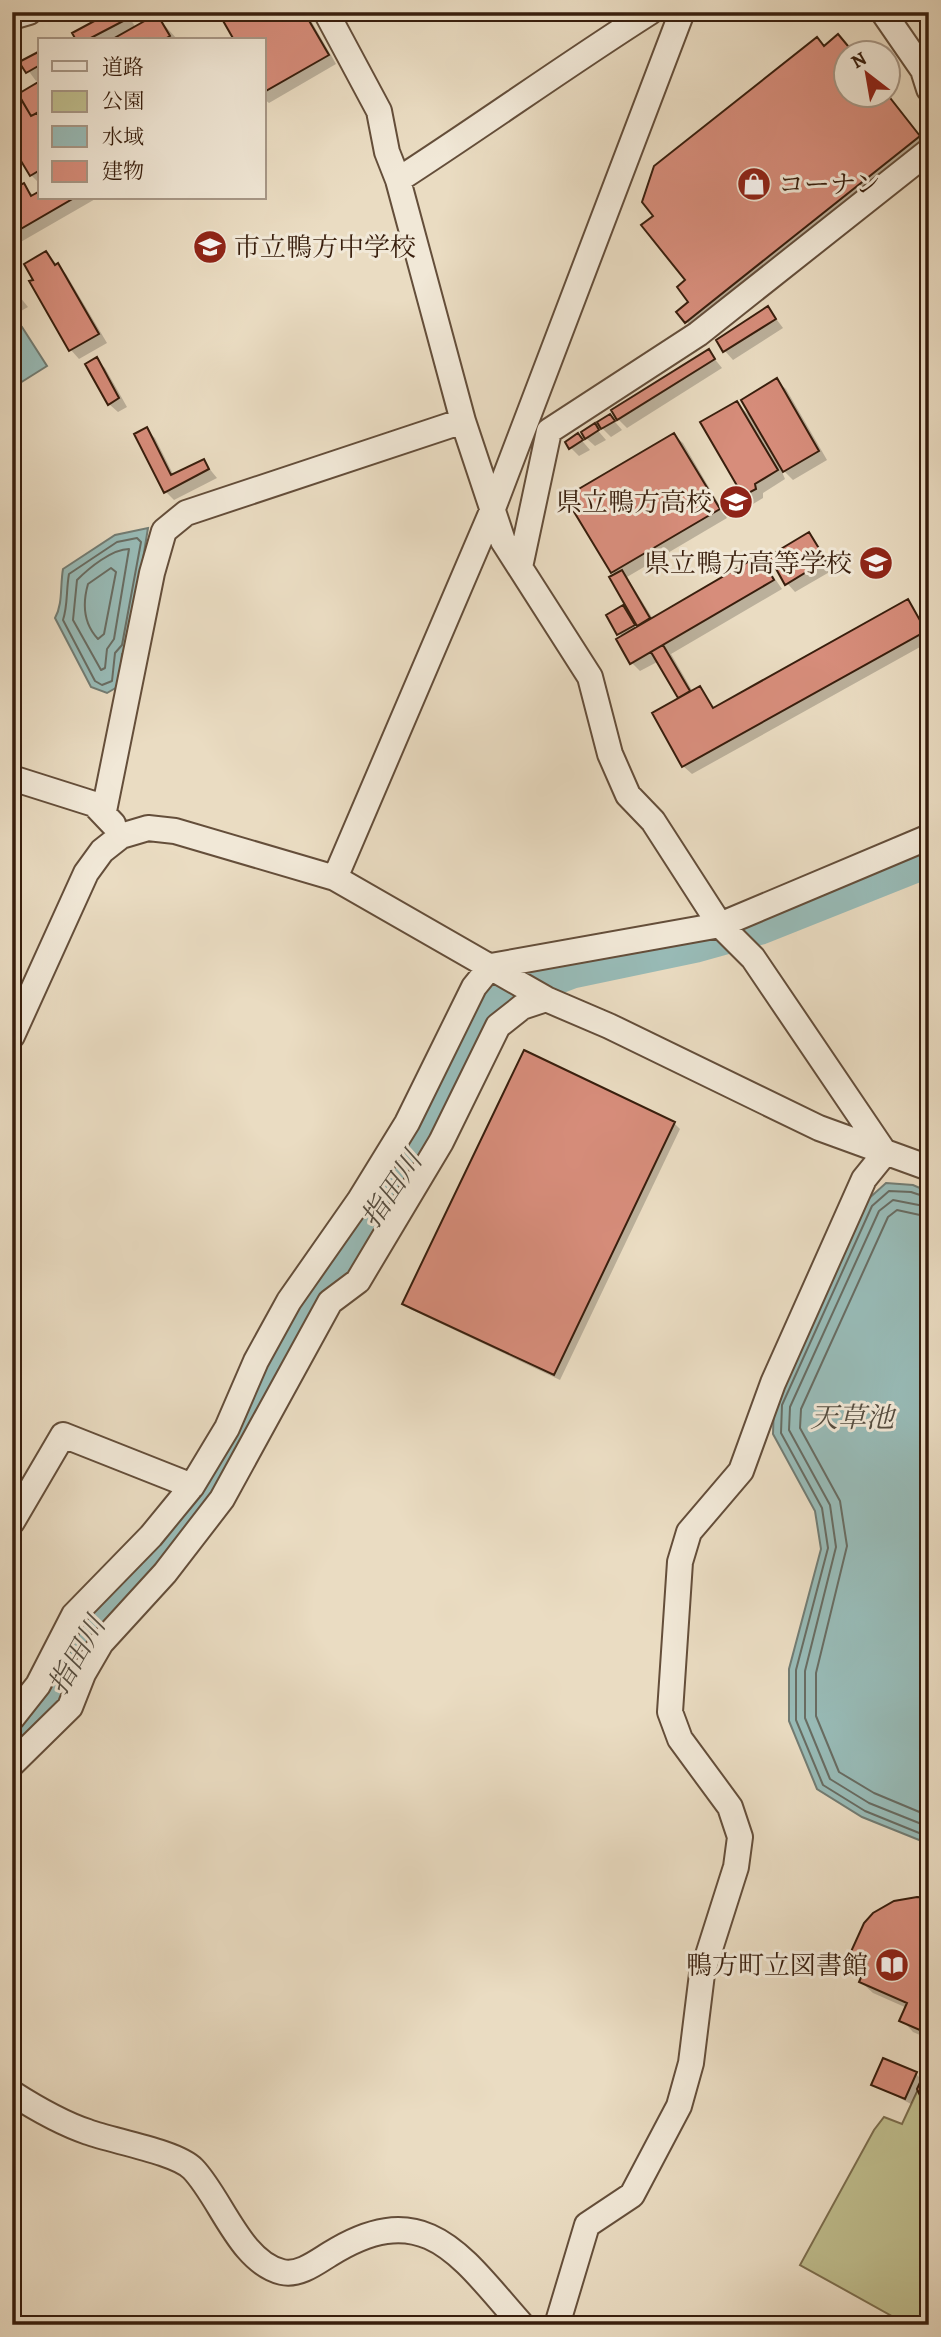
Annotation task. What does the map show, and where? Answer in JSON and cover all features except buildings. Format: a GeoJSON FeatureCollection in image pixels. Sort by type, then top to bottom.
{"type":"FeatureCollection","features":[{"type":"Feature","properties":{"kind":"street"},"geometry":{"type":"LineString","coordinates":[[326,12],[379,111],[387,152],[398,180],[463,421],[503,541],[590,677],[610,754],[628,795],[653,821],[720,925],[753,958],[885,1153]]}},
{"type":"Feature","properties":{"kind":"street"},"geometry":{"type":"LineString","coordinates":[[398,180],[501,113],[547,77],[650,12]]}},
{"type":"Feature","properties":{"kind":"street"},"geometry":{"type":"LineString","coordinates":[[335,878],[492,511],[682,12]]}},
{"type":"Feature","properties":{"kind":"street"},"geometry":{"type":"LineString","coordinates":[[884,12],[923,70],[929,89]]}},
{"type":"Feature","properties":{"kind":"street"},"geometry":{"type":"LineString","coordinates":[[12,17],[27,13]]}},
{"type":"Feature","properties":{"kind":"street"},"geometry":{"type":"LineString","coordinates":[[520,567],[549,431],[698,334],[929,151]]}},
{"type":"Feature","properties":{"kind":"street"},"geometry":{"type":"LineString","coordinates":[[104,811],[152,573],[164,531],[186,513],[463,421]]}},
{"type":"Feature","properties":{"kind":"street"},"geometry":{"type":"LineString","coordinates":[[12,778],[94,804],[104,811],[121,836]]}},
{"type":"Feature","properties":{"kind":"street"},"geometry":{"type":"LineString","coordinates":[[12,1036],[86,873],[102,851],[121,836],[148,828],[175,831],[335,878],[545,999],[819,1128],[929,1168]]}},
{"type":"Feature","properties":{"kind":"street"},"geometry":{"type":"LineString","coordinates":[[12,1718],[38,1685],[74,1615],[150,1536],[192,1486],[227,1428],[256,1362],[289,1301],[359,1201],[407,1123],[474,987],[491,966],[720,925],[929,837]]}},
{"type":"Feature","properties":{"kind":"street"},"geometry":{"type":"LineString","coordinates":[[12,1764],[70,1707],[83,1674],[101,1643],[165,1573],[222,1499],[330,1302],[358,1281],[441,1142],[498,1026],[522,1007],[545,999]]}},
{"type":"Feature","properties":{"kind":"street"},"geometry":{"type":"LineString","coordinates":[[557,2325],[587,2225],[632,2195],[679,2106],[691,2063],[702,1974],[736,1867],[740,1837],[730,1807],[680,1740],[670,1712],[680,1562],[689,1532],[741,1471],[773,1383],[864,1179],[885,1153]]}},
{"type":"Feature","properties":{"kind":"street"},"geometry":{"type":"LineString","coordinates":[[12,1522],[63,1435],[192,1486]]}},
{"type":"Feature","properties":{"kind":"street"},"geometry":{"type":"LineString","coordinates":[[12,2093],[46,2114],[88,2132],[140,2147],[192,2167],[255,2259],[283,2273],[305,2269],[358,2236],[398,2229],[442,2241],[522,2325]]}},
{"type":"Feature","properties":{"kind":"green space"},"geometry":{"type":"Polygon","coordinates":[[[929,2066],[929,2325],[908,2325],[800,2265],[874,2130],[884,2117],[902,2124],[929,2066]]]}},
{"type":"Feature","properties":{"kind":"water"},"geometry":{"type":"Polygon","coordinates":[[[22,327],[47,366],[12,388],[12,333],[22,327]]]}},
{"type":"Feature","properties":{"kind":"water"},"geometry":{"type":"Polygon","coordinates":[[[148,528],[128,651],[122,654],[119,686],[107,693],[91,687],[55,618],[60,601],[63,569],[115,535],[148,528]]]}},
{"type":"Feature","properties":{"kind":"water","name":"天草池"},"geometry":{"type":"Polygon","coordinates":[[[886,1183],[913,1185],[929,1192],[929,1844],[862,1817],[817,1789],[789,1721],[789,1669],[821,1549],[815,1511],[773,1434],[774,1404],[866,1201],[886,1183]]]}},
{"type":"Feature","properties":{"kind":"waterway","name":"指田川"},"geometry":{"type":"LineString","coordinates":[[12,1740],[54,1696],[87,1625],[198,1511],[246,1429],[309,1304],[410,1168],[484,1006],[572,972],[696,946],[761,928],[929,861]]}},
{"type":"Feature","properties":{"kind":"place","name":"コーナン"},"geometry":{"type":"Point","coordinates":[754,184]}},
{"type":"Feature","properties":{"kind":"place","name":"市立鴨方中学校"},"geometry":{"type":"Point","coordinates":[210,247]}},
{"type":"Feature","properties":{"kind":"place","name":"県立鴨方高校"},"geometry":{"type":"Point","coordinates":[736,502]}},
{"type":"Feature","properties":{"kind":"place","name":"県立鴨方高等学校"},"geometry":{"type":"Point","coordinates":[876,563]}},
{"type":"Feature","properties":{"kind":"place","name":"鴨方町立図書館"},"geometry":{"type":"Point","coordinates":[892,1965]}}]}
